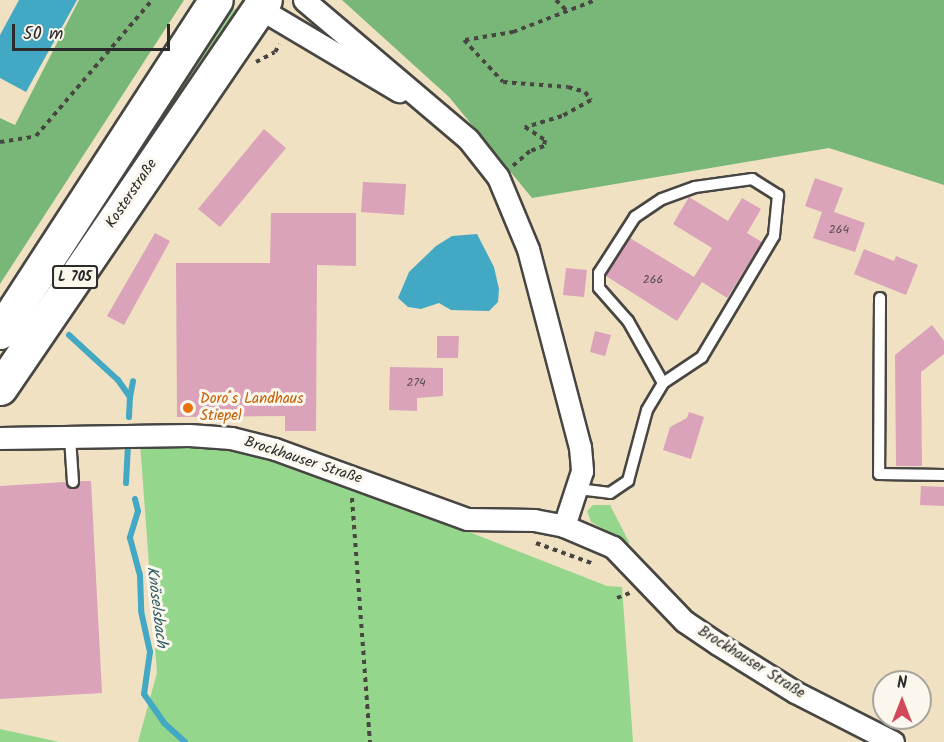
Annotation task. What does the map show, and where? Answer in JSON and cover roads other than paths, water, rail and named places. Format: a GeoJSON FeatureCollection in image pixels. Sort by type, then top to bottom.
{"type":"FeatureCollection","features":[{"type":"Feature","properties":{"kind":"main road","name":"L 705"},"geometry":{"type":"LineString","coordinates":[[0,332],[216,0]]}},
{"type":"Feature","properties":{"kind":"main road","name":"Kosterstraße"},"geometry":{"type":"LineString","coordinates":[[0,388],[260,3]]}},
{"type":"Feature","properties":{"kind":"street"},"geometry":{"type":"LineString","coordinates":[[304,0],[444,117],[475,147],[504,188],[528,249],[580,447],[582,471],[564,526]]}},
{"type":"Feature","properties":{"kind":"street"},"geometry":{"type":"LineString","coordinates":[[260,3],[444,117]]}},
{"type":"Feature","properties":{"kind":"street","name":"Brockhauser Straße"},"geometry":{"type":"LineString","coordinates":[[0,438],[189,435],[231,438],[351,476],[467,519],[534,520],[564,526],[613,548],[684,621],[718,644],[795,692],[892,742]]}},
{"type":"Feature","properties":{"kind":"lane"},"geometry":{"type":"LineString","coordinates":[[578,489],[610,493],[628,481],[647,410],[663,383],[702,357],[774,236],[778,195],[752,179],[695,187],[662,199],[635,218],[598,273],[599,288],[628,321],[663,383]]}},
{"type":"Feature","properties":{"kind":"lane"},"geometry":{"type":"LineString","coordinates":[[880,298],[879,474],[944,475]]}},
{"type":"Feature","properties":{"kind":"lane"},"geometry":{"type":"LineString","coordinates":[[70,438],[73,482]]}},
{"type":"Feature","properties":{"kind":"water"},"geometry":{"type":"Polygon","coordinates":[[[19,0],[77,0],[26,92],[0,78],[0,35],[19,0]]]}},
{"type":"Feature","properties":{"kind":"water"},"geometry":{"type":"Polygon","coordinates":[[[477,234],[494,267],[499,289],[498,302],[489,311],[451,310],[439,303],[421,309],[408,307],[398,298],[409,272],[436,246],[452,236],[477,234]]]}},
{"type":"Feature","properties":{"kind":"waterway","name":"Knöselsbach"},"geometry":{"type":"LineString","coordinates":[[69,335],[118,380],[130,397],[129,417]]}},
{"type":"Feature","properties":{"kind":"waterway"},"geometry":{"type":"LineString","coordinates":[[130,397],[133,381]]}},
{"type":"Feature","properties":{"kind":"waterway","name":"Knöselsbach"},"geometry":{"type":"LineString","coordinates":[[126,483],[128,448]]}},
{"type":"Feature","properties":{"kind":"waterway","name":"Knöselsbach"},"geometry":{"type":"LineString","coordinates":[[135,499],[138,511],[130,538],[140,575],[141,611],[150,652],[144,694],[164,723],[185,742]]}},
{"type":"Feature","properties":{"kind":"place","name":"Doro´s Landhaus Stiepel"},"geometry":{"type":"Point","coordinates":[188,408]}}]}
